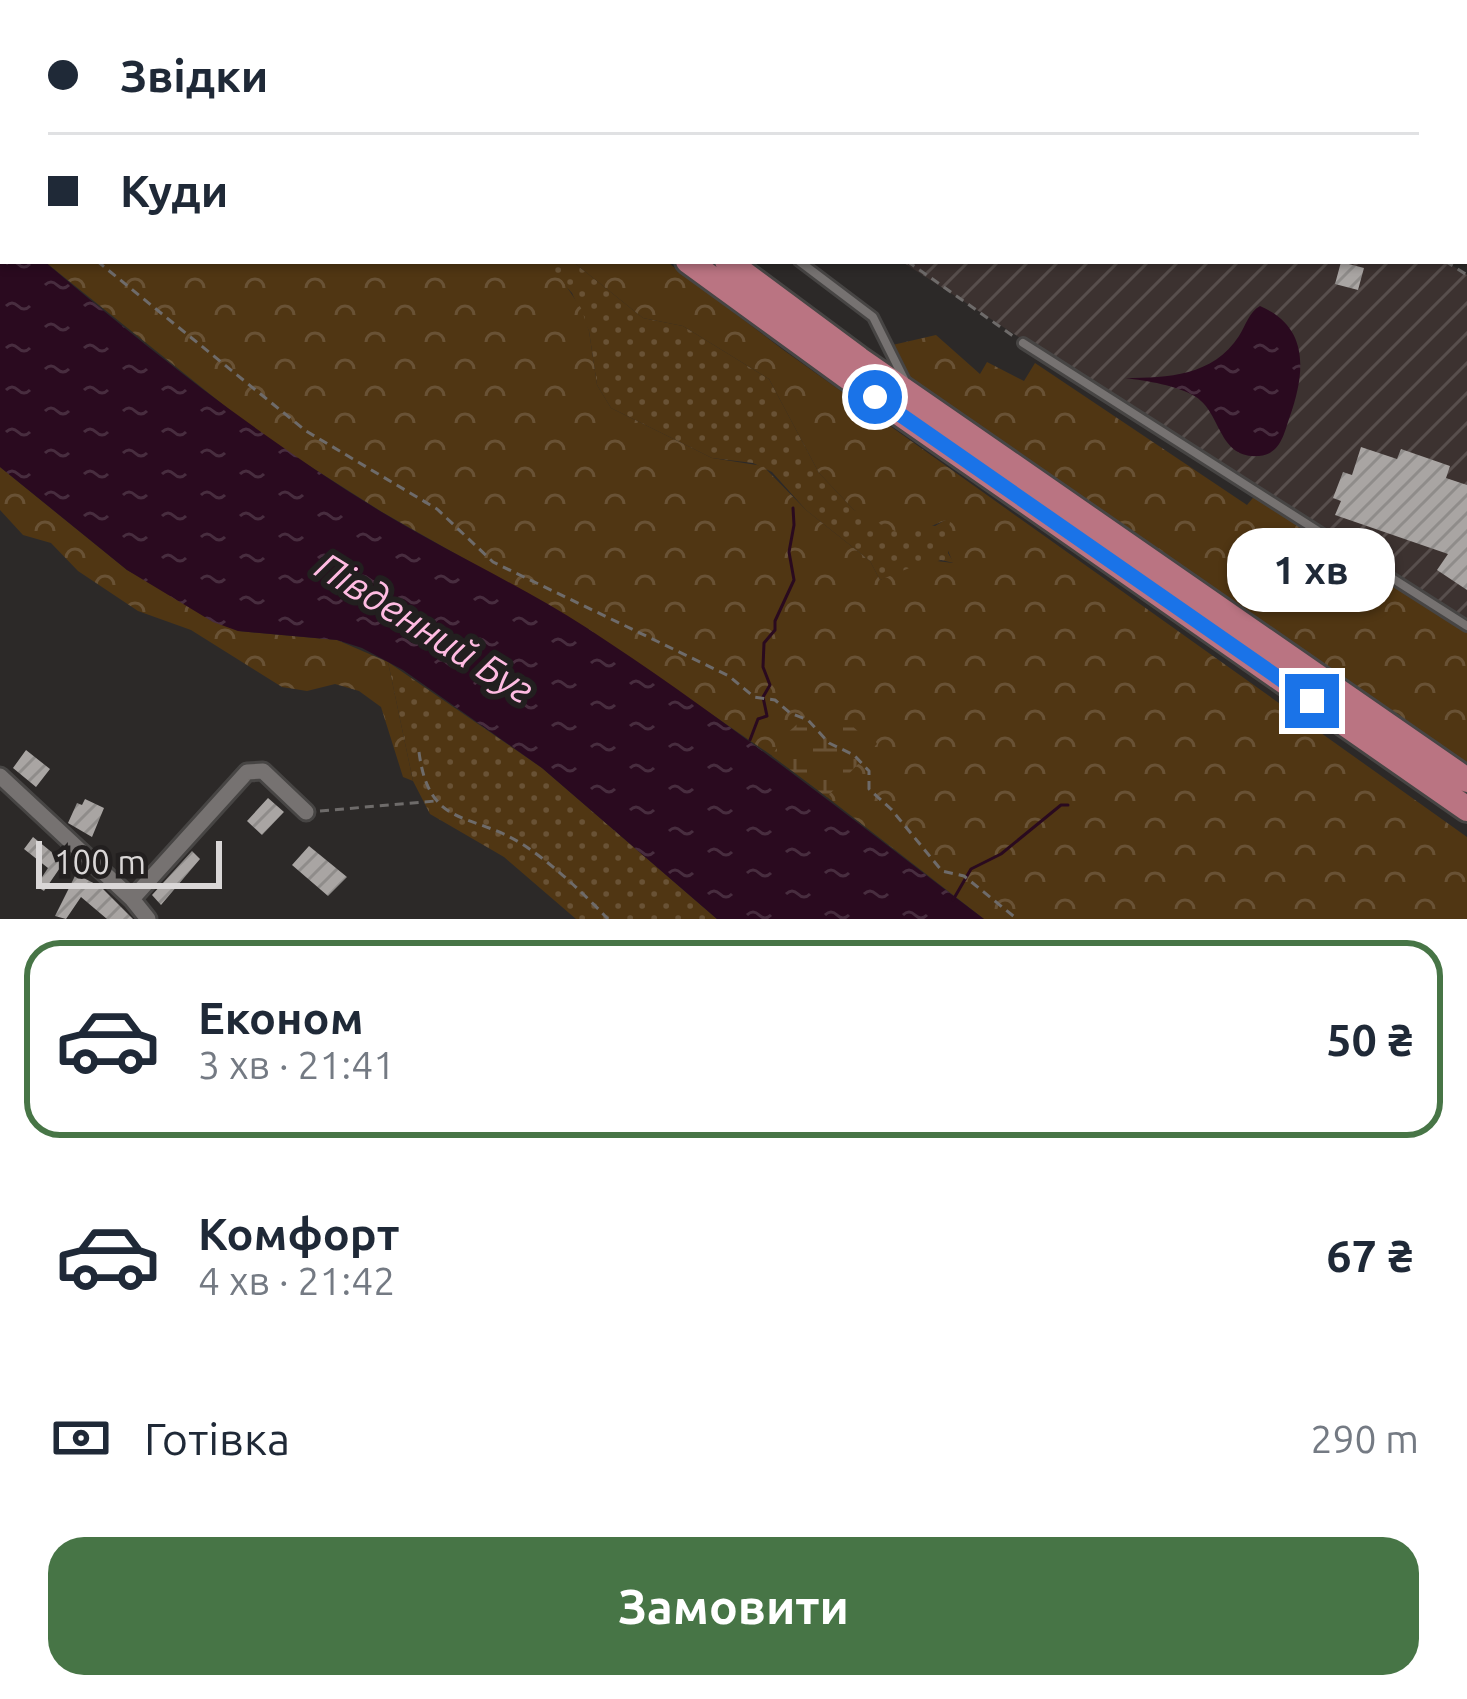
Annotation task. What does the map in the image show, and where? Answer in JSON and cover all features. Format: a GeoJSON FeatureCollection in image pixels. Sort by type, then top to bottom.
{"type":"FeatureCollection","features":[{"type":"Feature","properties":{"kind":"highway"},"geometry":{"type":"LineString","coordinates":[[693,264],[913,396],[1467,780]]}},
{"type":"Feature","properties":{"kind":"highway"},"geometry":{"type":"LineString","coordinates":[[729,264],[757,299],[1467,809]]}},
{"type":"Feature","properties":{"kind":"street"},"geometry":{"type":"LineString","coordinates":[[132,899],[247,772],[263,772],[306,812]]}},
{"type":"Feature","properties":{"kind":"street"},"geometry":{"type":"LineString","coordinates":[[0,776],[148,919]]}},
{"type":"Feature","properties":{"kind":"lane"},"geometry":{"type":"LineString","coordinates":[[803,264],[873,317],[913,396]]}},
{"type":"Feature","properties":{"kind":"lane"},"geometry":{"type":"LineString","coordinates":[[1023,343],[1467,626]]}},
{"type":"Feature","properties":{"kind":"path"},"geometry":{"type":"LineString","coordinates":[[101,264],[306,431],[437,509],[493,562],[729,676],[760,700],[768,699],[808,720],[829,743],[862,762],[870,775],[869,789],[942,871],[964,876],[1017,919]]}},
{"type":"Feature","properties":{"kind":"path"},"geometry":{"type":"LineString","coordinates":[[911,264],[1023,343]]}},
{"type":"Feature","properties":{"kind":"path"},"geometry":{"type":"LineString","coordinates":[[419,752],[427,787],[450,815],[522,844],[608,919]]}},
{"type":"Feature","properties":{"kind":"path"},"geometry":{"type":"LineString","coordinates":[[306,812],[435,801]]}},
{"type":"Feature","properties":{"kind":"shaded area"},"geometry":{"type":"Polygon","coordinates":[[[906,264],[1450,264],[1467,275],[1467,626],[906,264]]]}},
{"type":"Feature","properties":{"kind":"green space"},"geometry":{"type":"Polygon","coordinates":[[[48,264],[545,264],[581,308],[597,385],[611,408],[712,458],[763,466],[806,510],[870,561],[880,580],[929,560],[953,563],[945,543],[951,518],[919,531],[895,531],[854,510],[819,473],[769,379],[683,326],[643,318],[576,264],[670,264],[782,349],[1467,837],[1467,919],[984,919],[787,766],[586,628],[382,512],[241,419],[48,264]]]}},
{"type":"Feature","properties":{"kind":"green space"},"geometry":{"type":"Polygon","coordinates":[[[545,264],[576,264],[643,318],[683,326],[769,379],[819,473],[854,510],[935,526],[952,516],[948,553],[954,563],[941,560],[880,580],[870,561],[806,510],[772,472],[753,463],[712,458],[611,408],[597,385],[589,331],[572,293],[545,264]]]}},
{"type":"Feature","properties":{"kind":"green space"},"geometry":{"type":"Polygon","coordinates":[[[936,335],[980,374],[987,362],[1024,381],[1035,363],[1247,505],[1257,493],[1467,626],[1467,763],[905,380],[888,346],[936,335]]]}},
{"type":"Feature","properties":{"kind":"green space"},"geometry":{"type":"Polygon","coordinates":[[[0,467],[127,570],[238,631],[337,640],[388,662],[413,781],[403,777],[381,707],[359,691],[335,684],[307,691],[282,687],[191,630],[138,611],[78,571],[51,543],[23,535],[0,510],[0,467]]]}},
{"type":"Feature","properties":{"kind":"green space"},"geometry":{"type":"Polygon","coordinates":[[[388,662],[542,768],[717,919],[576,919],[504,857],[430,814],[413,781],[388,662]]]}},
{"type":"Feature","properties":{"kind":"green space"},"geometry":{"type":"Polygon","coordinates":[[[813,710],[836,716],[877,744],[827,797],[772,756],[784,736],[813,710]]]}},
{"type":"Feature","properties":{"kind":"water","name":"Південний Буг"},"geometry":{"type":"Polygon","coordinates":[[[0,264],[48,264],[249,424],[380,511],[562,612],[638,662],[984,919],[717,919],[542,768],[403,670],[337,640],[238,631],[213,622],[127,570],[0,467],[0,264]]]}},
{"type":"Feature","properties":{"kind":"water"},"geometry":{"type":"Polygon","coordinates":[[[1260,306],[1288,326],[1299,353],[1295,400],[1283,436],[1272,451],[1246,455],[1228,443],[1196,397],[1125,378],[1173,375],[1203,367],[1228,349],[1260,306]]]}},
{"type":"Feature","properties":{"kind":"building"},"geometry":{"type":"Polygon","coordinates":[[[1340,264],[1364,268],[1358,290],[1335,284],[1340,264]]]}},
{"type":"Feature","properties":{"kind":"building"},"geometry":{"type":"Polygon","coordinates":[[[1361,447],[1397,459],[1401,449],[1450,466],[1446,478],[1467,485],[1467,590],[1437,570],[1448,554],[1335,515],[1341,501],[1333,498],[1343,472],[1352,475],[1361,447]]]}},
{"type":"Feature","properties":{"kind":"building"},"geometry":{"type":"Polygon","coordinates":[[[26,750],[50,769],[36,787],[13,768],[26,750]]]}},
{"type":"Feature","properties":{"kind":"building"},"geometry":{"type":"Polygon","coordinates":[[[268,798],[284,812],[262,835],[247,821],[268,798]]]}},
{"type":"Feature","properties":{"kind":"building"},"geometry":{"type":"Polygon","coordinates":[[[85,799],[104,808],[92,837],[68,823],[77,803],[82,805],[85,799]]]}},
{"type":"Feature","properties":{"kind":"building"},"geometry":{"type":"Polygon","coordinates":[[[33,837],[64,862],[44,891],[36,886],[48,868],[24,849],[33,837]]]}},
{"type":"Feature","properties":{"kind":"building"},"geometry":{"type":"Polygon","coordinates":[[[309,846],[347,877],[328,896],[292,865],[309,846]]]}},
{"type":"Feature","properties":{"kind":"building"},"geometry":{"type":"Polygon","coordinates":[[[192,851],[200,859],[161,905],[152,895],[192,851]]]}},
{"type":"Feature","properties":{"kind":"building"},"geometry":{"type":"Polygon","coordinates":[[[76,874],[101,887],[133,919],[107,919],[81,897],[66,919],[55,916],[76,874]]]}},
{"type":"Feature","properties":{"kind":"waterway"},"geometry":{"type":"LineString","coordinates":[[750,740],[758,719],[767,716],[763,697],[770,685],[763,667],[764,643],[775,630],[794,580],[789,552],[793,508]]}},
{"type":"Feature","properties":{"kind":"waterway"},"geometry":{"type":"LineString","coordinates":[[953,900],[971,869],[1001,854],[1061,805],[1068,805]]}},
{"type":"Feature","properties":{"kind":"route"},"geometry":{"type":"LineString","coordinates":[[875,397],[1312,701]]}}]}
